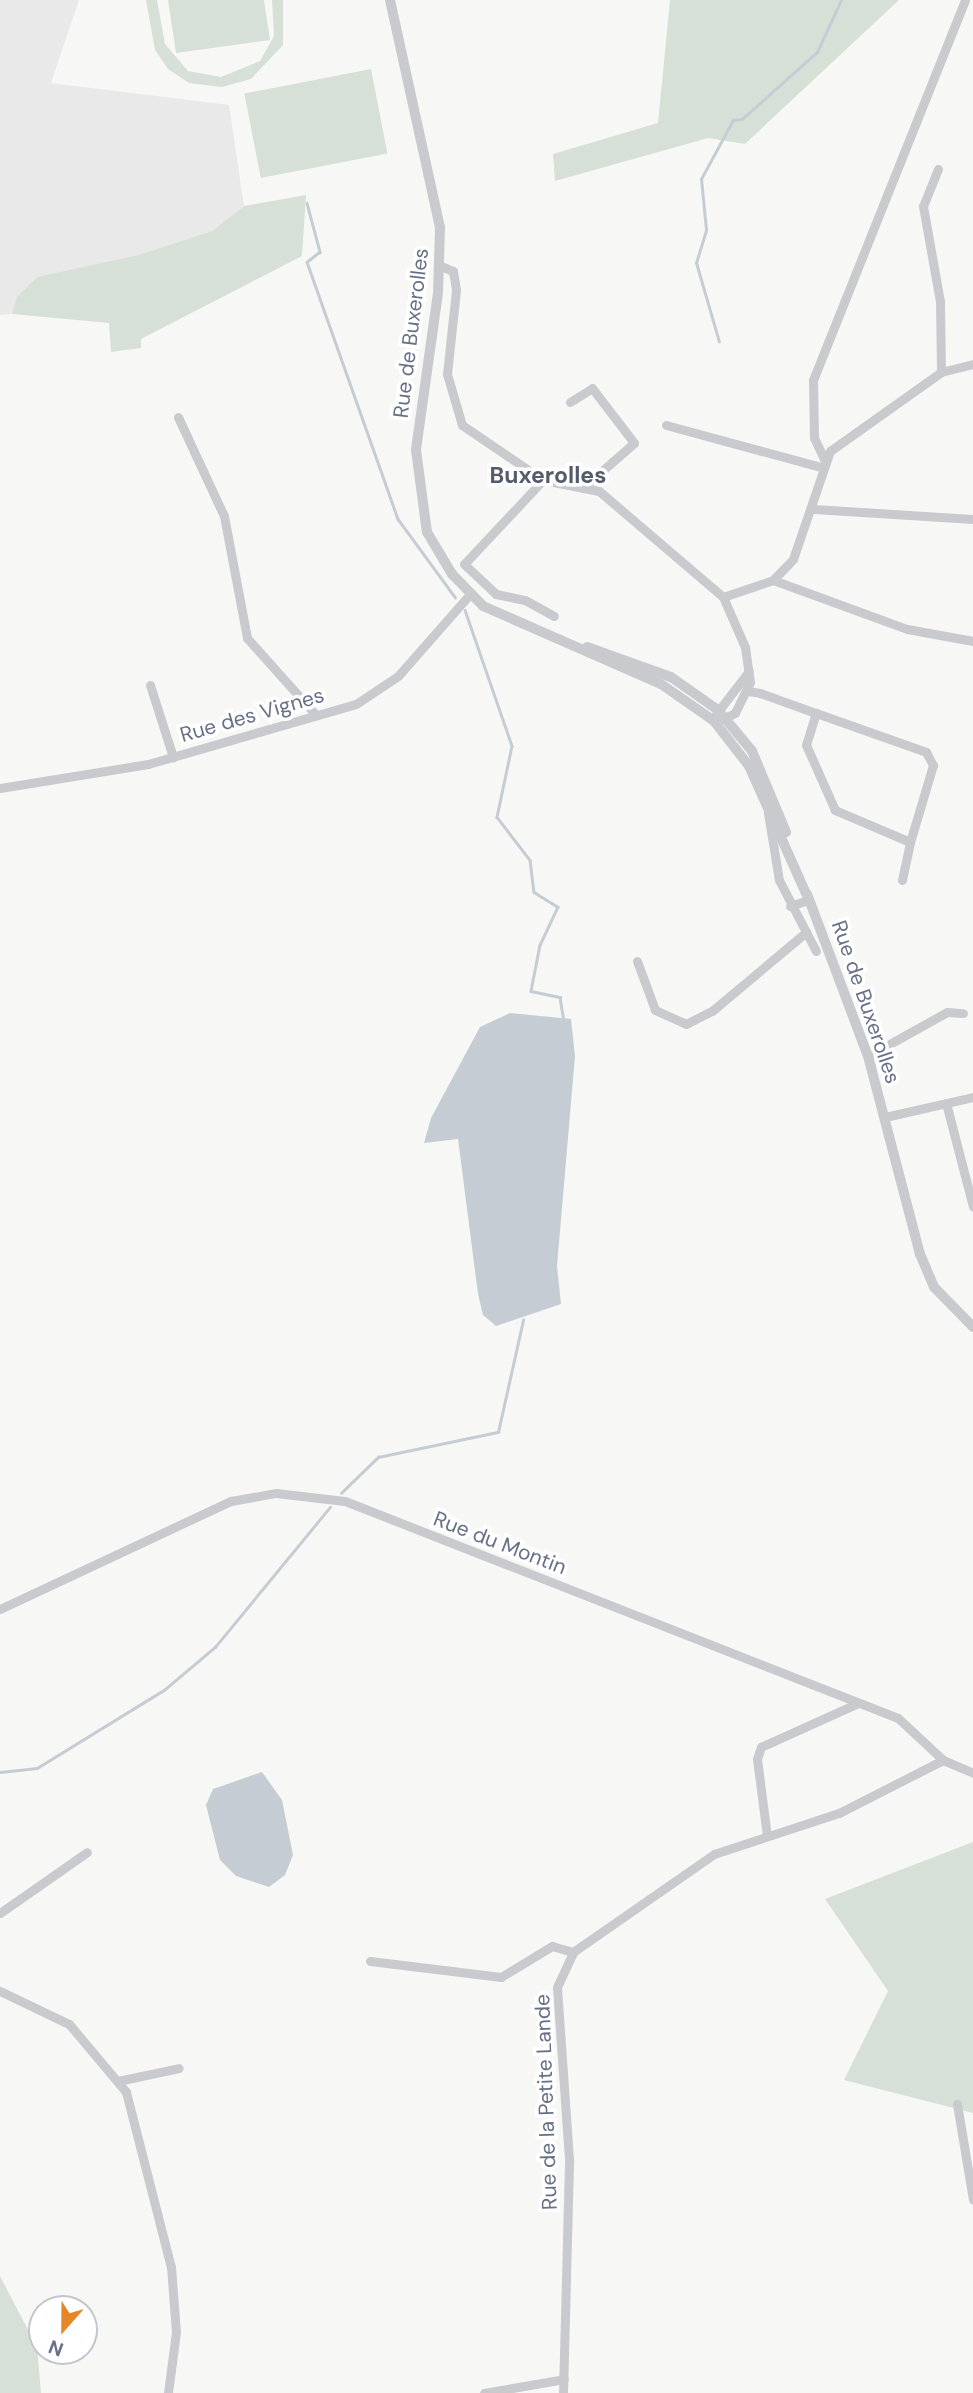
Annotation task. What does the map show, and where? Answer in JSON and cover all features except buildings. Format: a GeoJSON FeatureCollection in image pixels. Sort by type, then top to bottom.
{"type":"FeatureCollection","features":[{"type":"Feature","properties":{"kind":"street","name":"Rue de Buxerolles"},"geometry":{"type":"LineString","coordinates":[[390,0],[440,228],[441,266],[415,478],[427,532],[470,594],[527,629],[651,668],[716,715],[727,719],[767,779],[868,1056],[920,1254],[934,1287],[973,1327]]}},
{"type":"Feature","properties":{"kind":"street"},"geometry":{"type":"LineString","coordinates":[[723,597],[773,580],[793,559],[814,509],[823,463],[814,438],[813,380],[965,0]]}},
{"type":"Feature","properties":{"kind":"street"},"geometry":{"type":"LineString","coordinates":[[938,169],[923,206],[940,301],[942,372]]}},
{"type":"Feature","properties":{"kind":"street"},"geometry":{"type":"LineString","coordinates":[[441,266],[453,271],[457,317],[447,374],[454,409],[479,439],[543,480],[586,485],[723,597],[748,671],[748,691],[727,719]]}},
{"type":"Feature","properties":{"kind":"street"},"geometry":{"type":"LineString","coordinates":[[823,463],[942,372],[973,364]]}},
{"type":"Feature","properties":{"kind":"street"},"geometry":{"type":"LineString","coordinates":[[570,402],[592,388],[634,443],[586,485]]}},
{"type":"Feature","properties":{"kind":"street"},"geometry":{"type":"LineString","coordinates":[[178,417],[224,516],[247,638],[315,714]]}},
{"type":"Feature","properties":{"kind":"street"},"geometry":{"type":"LineString","coordinates":[[666,425],[823,463]]}},
{"type":"Feature","properties":{"kind":"street"},"geometry":{"type":"LineString","coordinates":[[543,480],[464,564],[496,594],[525,600],[554,616]]}},
{"type":"Feature","properties":{"kind":"street"},"geometry":{"type":"LineString","coordinates":[[814,509],[973,519]]}},
{"type":"Feature","properties":{"kind":"street"},"geometry":{"type":"LineString","coordinates":[[773,580],[906,629],[973,641]]}},
{"type":"Feature","properties":{"kind":"street","name":"Rue des Vignes"},"geometry":{"type":"LineString","coordinates":[[0,788],[173,757],[379,693],[470,594]]}},
{"type":"Feature","properties":{"kind":"street"},"geometry":{"type":"LineString","coordinates":[[716,715],[748,671]]}},
{"type":"Feature","properties":{"kind":"street"},"geometry":{"type":"LineString","coordinates":[[150,685],[173,757]]}},
{"type":"Feature","properties":{"kind":"street"},"geometry":{"type":"LineString","coordinates":[[748,691],[926,752],[933,765],[910,842],[902,880]]}},
{"type":"Feature","properties":{"kind":"street"},"geometry":{"type":"LineString","coordinates":[[816,713],[806,745],[835,810],[910,842]]}},
{"type":"Feature","properties":{"kind":"street","name":"Rue de Buxerolles"},"geometry":{"type":"LineString","coordinates":[[716,715],[737,746],[809,900]]}},
{"type":"Feature","properties":{"kind":"street"},"geometry":{"type":"LineString","coordinates":[[767,806],[770,846],[790,906],[816,951]]}},
{"type":"Feature","properties":{"kind":"street"},"geometry":{"type":"LineString","coordinates":[[790,906],[809,900]]}},
{"type":"Feature","properties":{"kind":"street"},"geometry":{"type":"LineString","coordinates":[[637,961],[655,1010],[686,1024],[712,1011],[806,932]]}},
{"type":"Feature","properties":{"kind":"street"},"geometry":{"type":"LineString","coordinates":[[868,1056],[947,1012],[963,1013]]}},
{"type":"Feature","properties":{"kind":"street"},"geometry":{"type":"LineString","coordinates":[[885,1117],[973,1097]]}},
{"type":"Feature","properties":{"kind":"street"},"geometry":{"type":"LineString","coordinates":[[946,1103],[973,1207]]}},
{"type":"Feature","properties":{"kind":"street","name":"Rue du Montin"},"geometry":{"type":"LineString","coordinates":[[0,1609],[182,1521],[276,1493],[345,1501],[898,1718],[943,1760],[973,1773]]}},
{"type":"Feature","properties":{"kind":"street"},"geometry":{"type":"LineString","coordinates":[[767,1836],[757,1759],[761,1747],[858,1703]]}},
{"type":"Feature","properties":{"kind":"street"},"geometry":{"type":"LineString","coordinates":[[370,1961],[501,1977],[552,1946],[573,1952],[714,1854],[839,1814],[943,1760]]}},
{"type":"Feature","properties":{"kind":"street"},"geometry":{"type":"LineString","coordinates":[[0,1913],[87,1852]]}},
{"type":"Feature","properties":{"kind":"street","name":"Rue de la Petite Lande"},"geometry":{"type":"LineString","coordinates":[[563,2393],[569,2159],[557,1987],[573,1952]]}},
{"type":"Feature","properties":{"kind":"street"},"geometry":{"type":"LineString","coordinates":[[0,1991],[69,2024],[118,2081],[142,2136],[171,2267],[176,2332],[167,2393]]}},
{"type":"Feature","properties":{"kind":"street"},"geometry":{"type":"LineString","coordinates":[[118,2081],[179,2067]]}},
{"type":"Feature","properties":{"kind":"street"},"geometry":{"type":"LineString","coordinates":[[957,2104],[973,2200]]}},
{"type":"Feature","properties":{"kind":"street"},"geometry":{"type":"LineString","coordinates":[[484,2393],[564,2379]]}},
{"type":"Feature","properties":{"kind":"shaded area"},"geometry":{"type":"Polygon","coordinates":[[[0,0],[79,0],[51,83],[229,105],[244,206],[212,231],[17,297],[12,314],[0,315],[0,0]]]}},
{"type":"Feature","properties":{"kind":"shaded area"},"geometry":{"type":"Polygon","coordinates":[[[146,0],[157,0],[165,44],[188,71],[221,77],[260,61],[274,36],[272,0],[283,0],[283,45],[251,79],[222,87],[189,83],[168,69],[155,50],[146,0]]]}},
{"type":"Feature","properties":{"kind":"shaded area"},"geometry":{"type":"Polygon","coordinates":[[[168,0],[264,0],[270,40],[176,53],[168,0]]]}},
{"type":"Feature","properties":{"kind":"shaded area"},"geometry":{"type":"Polygon","coordinates":[[[670,0],[899,0],[745,144],[708,138],[555,181],[553,154],[658,123],[670,0]]]}},
{"type":"Feature","properties":{"kind":"shaded area"},"geometry":{"type":"Polygon","coordinates":[[[371,69],[387,153],[261,178],[244,94],[371,69]]]}},
{"type":"Feature","properties":{"kind":"shaded area"},"geometry":{"type":"Polygon","coordinates":[[[306,195],[302,256],[141,339],[141,348],[111,352],[109,323],[12,314],[17,297],[37,277],[139,255],[212,231],[244,206],[306,195]]]}},
{"type":"Feature","properties":{"kind":"shaded area"},"geometry":{"type":"Polygon","coordinates":[[[510,1013],[571,1019],[575,1056],[557,1266],[561,1304],[496,1326],[483,1315],[478,1294],[458,1139],[424,1143],[431,1118],[480,1027],[510,1013]]]}},
{"type":"Feature","properties":{"kind":"shaded area"},"geometry":{"type":"Polygon","coordinates":[[[262,1772],[282,1800],[293,1855],[285,1875],[269,1887],[236,1876],[220,1860],[206,1805],[213,1789],[262,1772]]]}},
{"type":"Feature","properties":{"kind":"shaded area"},"geometry":{"type":"Polygon","coordinates":[[[973,1842],[973,2113],[844,2080],[888,1991],[825,1899],[973,1842]]]}},
{"type":"Feature","properties":{"kind":"shaded area"},"geometry":{"type":"Polygon","coordinates":[[[0,2276],[28,2330],[28,2365],[39,2365],[41,2393],[0,2393],[0,2276]]]}},
{"type":"Feature","properties":{"kind":"waterway"},"geometry":{"type":"LineString","coordinates":[[719,342],[696,263],[706,230],[701,179],[733,120],[742,119],[817,52],[841,0]]}},
{"type":"Feature","properties":{"kind":"waterway"},"geometry":{"type":"LineString","coordinates":[[307,203],[320,252],[307,262],[398,519],[455,597]]}},
{"type":"Feature","properties":{"kind":"waterway"},"geometry":{"type":"LineString","coordinates":[[465,610],[512,746],[497,817],[530,860],[534,892],[558,907],[540,945],[531,991],[560,997],[564,1021]]}},
{"type":"Feature","properties":{"kind":"waterway"},"geometry":{"type":"LineString","coordinates":[[341,1493],[378,1457],[498,1432],[523,1320]]}},
{"type":"Feature","properties":{"kind":"waterway"},"geometry":{"type":"LineString","coordinates":[[0,1772],[37,1768],[164,1690],[215,1647],[330,1507]]}},
{"type":"Feature","properties":{"kind":"district","name":"Buxerolles"},"geometry":{"type":"Point","coordinates":[548,475]}}]}
